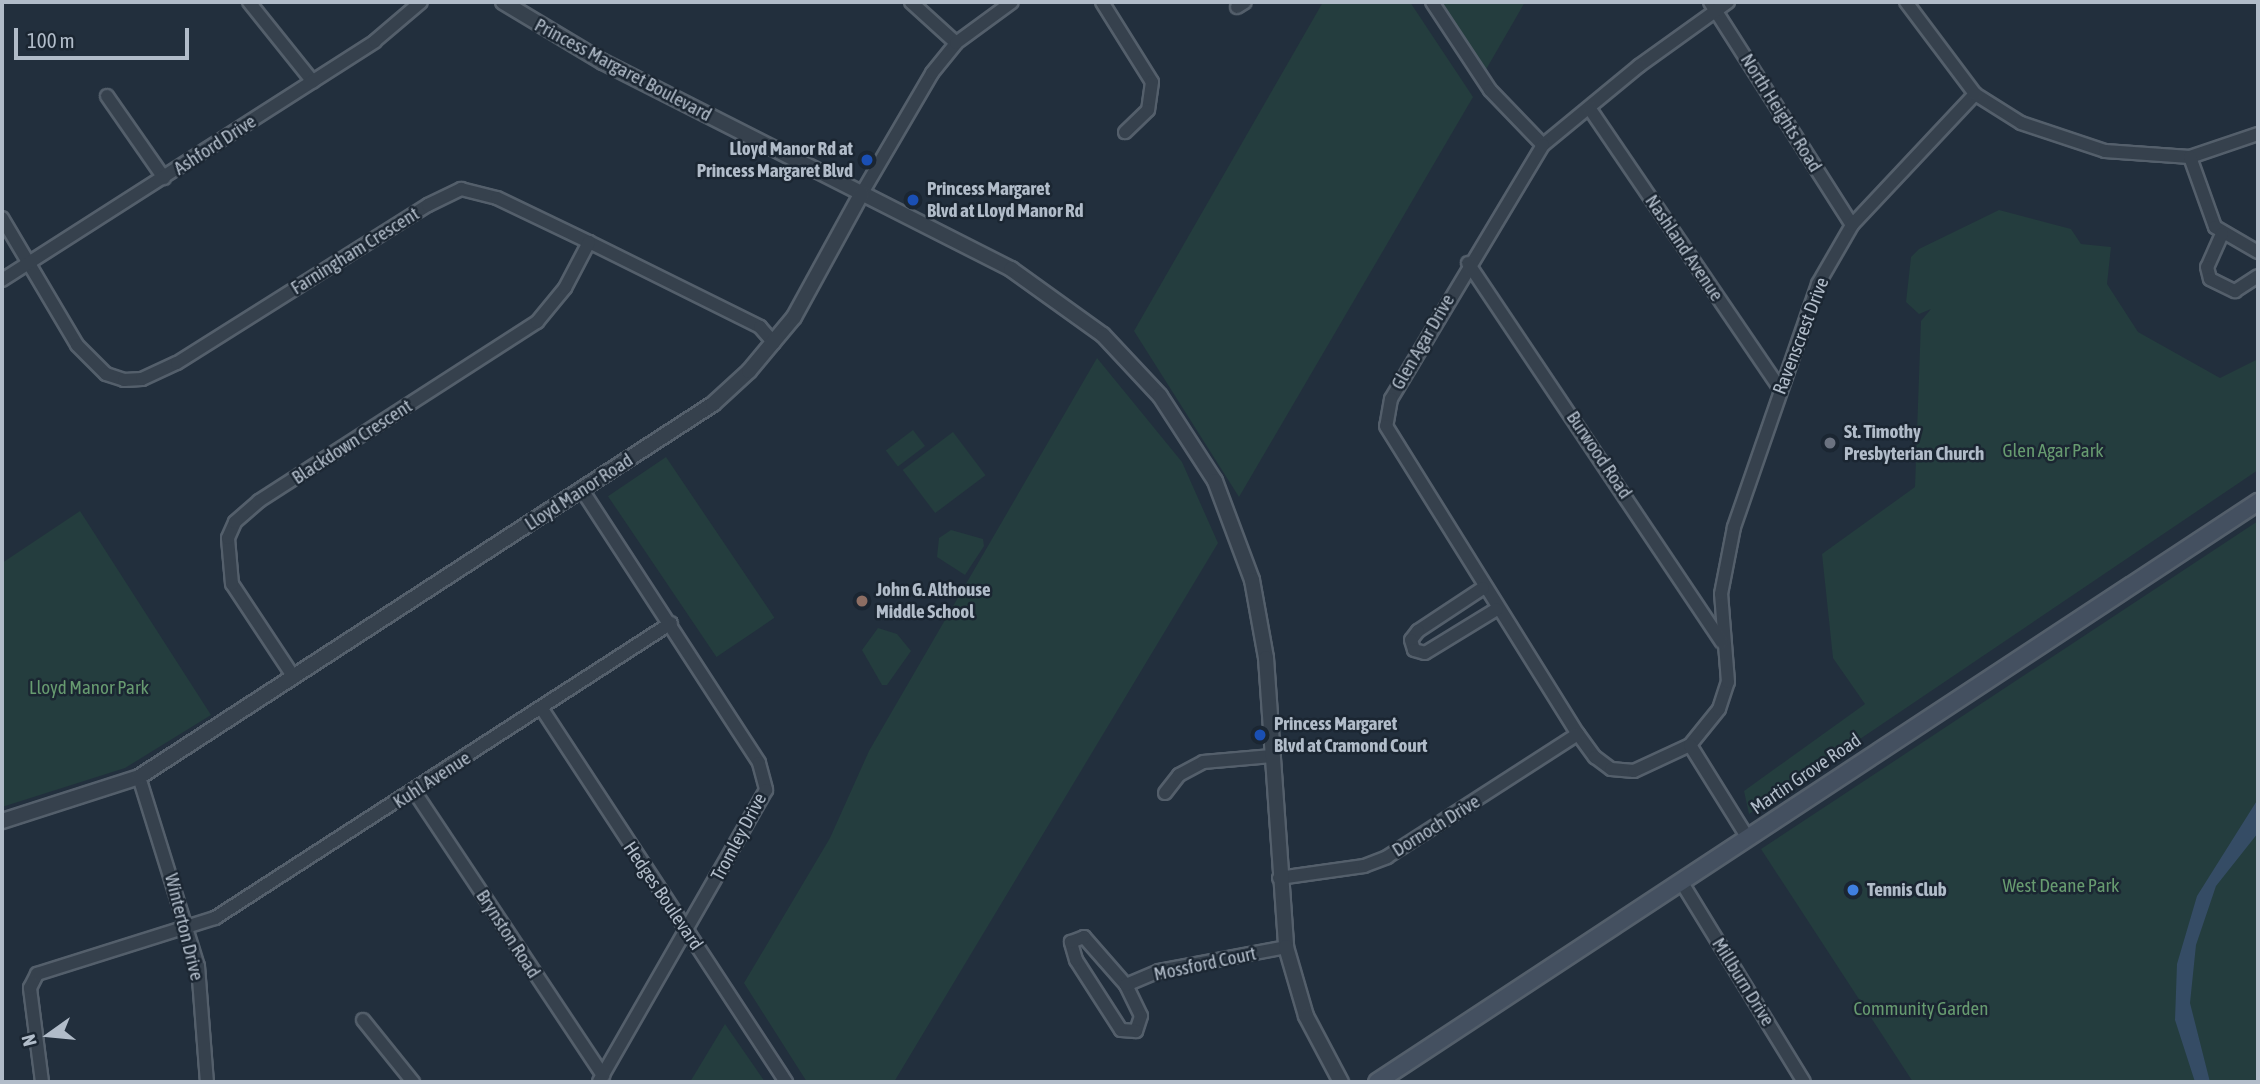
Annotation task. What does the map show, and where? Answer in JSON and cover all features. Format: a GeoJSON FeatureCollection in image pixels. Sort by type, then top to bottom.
{"type":"FeatureCollection","features":[{"type":"Feature","properties":{"kind":"main road","name":"Martin Grove Road"},"geometry":{"type":"LineString","coordinates":[[1377,1082],[2258,502]]}},
{"type":"Feature","properties":{"kind":"street"},"geometry":{"type":"LineString","coordinates":[[249,2],[313,82]]}},
{"type":"Feature","properties":{"kind":"street","name":"Ashford Drive"},"geometry":{"type":"LineString","coordinates":[[2,280],[397,27],[421,2]]}},
{"type":"Feature","properties":{"kind":"street","name":"Princess Margaret Boulevard"},"geometry":{"type":"LineString","coordinates":[[503,2],[603,62],[1011,268],[1055,297],[1103,335],[1176,417],[1215,481],[1252,580],[1266,659],[1279,878],[1286,947],[1306,1016],[1341,1082]]}},
{"type":"Feature","properties":{"kind":"street"},"geometry":{"type":"LineString","coordinates":[[911,2],[956,43]]}},
{"type":"Feature","properties":{"kind":"street","name":"Lloyd Manor Road"},"geometry":{"type":"LineString","coordinates":[[2,821],[139,777],[713,404],[774,343],[811,292],[906,110],[956,43],[1012,2]]}},
{"type":"Feature","properties":{"kind":"street"},"geometry":{"type":"LineString","coordinates":[[1102,2],[1152,82],[1148,110],[1125,132]]}},
{"type":"Feature","properties":{"kind":"street"},"geometry":{"type":"LineString","coordinates":[[1432,2],[1490,90],[1543,145]]}},
{"type":"Feature","properties":{"kind":"street","name":"Glen Agar Drive"},"geometry":{"type":"LineString","coordinates":[[1690,745],[1634,771],[1611,769],[1595,757],[1483,588],[1386,426],[1391,399],[1468,263],[1543,145],[1712,6],[1728,2]]}},
{"type":"Feature","properties":{"kind":"street"},"geometry":{"type":"LineString","coordinates":[[1906,2],[1975,94],[2021,123],[2105,151],[2190,157],[2258,134]]}},
{"type":"Feature","properties":{"kind":"street","name":"North Heights Road"},"geometry":{"type":"LineString","coordinates":[[1712,6],[1852,225]]}},
{"type":"Feature","properties":{"kind":"street","name":"Ravenscrest Drive"},"geometry":{"type":"LineString","coordinates":[[1690,745],[1719,709],[1728,682],[1721,594],[1734,527],[1779,387],[1818,284],[1852,225],[1975,94]]}},
{"type":"Feature","properties":{"kind":"street"},"geometry":{"type":"LineString","coordinates":[[107,96],[164,178]]}},
{"type":"Feature","properties":{"kind":"street","name":"Nashland Avenue"},"geometry":{"type":"LineString","coordinates":[[1590,109],[1779,387]]}},
{"type":"Feature","properties":{"kind":"street"},"geometry":{"type":"LineString","coordinates":[[2190,157],[2210,218],[2222,234],[2258,252]]}},
{"type":"Feature","properties":{"kind":"street","name":"Farningham Crescent"},"geometry":{"type":"LineString","coordinates":[[2,218],[77,345],[106,374],[124,380],[142,379],[177,363],[428,205],[461,189],[497,198],[589,242],[760,327],[774,343]]}},
{"type":"Feature","properties":{"kind":"street"},"geometry":{"type":"LineString","coordinates":[[2222,234],[2207,267],[2210,279],[2235,291],[2258,276]]}},
{"type":"Feature","properties":{"kind":"street","name":"Blackdown Crescent"},"geometry":{"type":"LineString","coordinates":[[293,676],[232,584],[228,538],[235,522],[259,501],[537,322],[565,288],[589,242]]}},
{"type":"Feature","properties":{"kind":"street","name":"Burwood Road"},"geometry":{"type":"LineString","coordinates":[[1468,263],[1726,649]]}},
{"type":"Feature","properties":{"kind":"street","name":"Tromley Drive"},"geometry":{"type":"LineString","coordinates":[[583,490],[759,763],[765,781],[763,800],[601,1079]]}},
{"type":"Feature","properties":{"kind":"street"},"geometry":{"type":"LineString","coordinates":[[1483,588],[1418,631],[1411,640],[1414,650],[1425,653],[1497,610]]}},
{"type":"Feature","properties":{"kind":"street","name":"Kuhl Avenue"},"geometry":{"type":"LineString","coordinates":[[42,1082],[30,988],[37,974],[188,929],[215,918],[542,709],[671,623]]}},
{"type":"Feature","properties":{"kind":"street","name":"Hedges Boulevard"},"geometry":{"type":"LineString","coordinates":[[542,709],[686,933],[786,1082]]}},
{"type":"Feature","properties":{"kind":"street","name":"Dornoch Drive"},"geometry":{"type":"LineString","coordinates":[[1279,878],[1364,866],[1387,857],[1578,734]]}},
{"type":"Feature","properties":{"kind":"street"},"geometry":{"type":"LineString","coordinates":[[1690,745],[1748,838]]}},
{"type":"Feature","properties":{"kind":"street"},"geometry":{"type":"LineString","coordinates":[[1165,793],[1179,775],[1203,762],[1272,756]]}},
{"type":"Feature","properties":{"kind":"street","name":"Winterton Drive"},"geometry":{"type":"LineString","coordinates":[[139,777],[198,966],[206,1082]]}},
{"type":"Feature","properties":{"kind":"street","name":"Brynston Road"},"geometry":{"type":"LineString","coordinates":[[414,791],[601,1079]]}},
{"type":"Feature","properties":{"kind":"street","name":"Millburn Drive"},"geometry":{"type":"LineString","coordinates":[[1682,883],[1804,1082]]}},
{"type":"Feature","properties":{"kind":"street","name":"Mossford Court"},"geometry":{"type":"LineString","coordinates":[[1073,939],[1087,939],[1126,985],[1141,1024],[1128,1033],[1121,1030],[1076,960],[1070,946],[1073,939]]}},
{"type":"Feature","properties":{"kind":"street","name":"Mossford Court"},"geometry":{"type":"LineString","coordinates":[[1126,985],[1159,971],[1286,947]]}},
{"type":"Feature","properties":{"kind":"street"},"geometry":{"type":"LineString","coordinates":[[363,1020],[413,1082]]}},
{"type":"Feature","properties":{"kind":"green space"},"geometry":{"type":"Polygon","coordinates":[[[1323,2],[1410,2],[1473,97],[1239,497],[1134,331],[1323,2]]]}},
{"type":"Feature","properties":{"kind":"green space"},"geometry":{"type":"Polygon","coordinates":[[[1441,2],[1525,2],[1484,73],[1441,2]]]}},
{"type":"Feature","properties":{"kind":"green space","name":"Glen Agar Park"},"geometry":{"type":"Polygon","coordinates":[[[1999,210],[2071,229],[2081,244],[2111,247],[2107,284],[2138,332],[2220,378],[2256,360],[2258,470],[1749,814],[1744,791],[1865,704],[1833,658],[1822,554],[1915,487],[1921,321],[1931,309],[1919,314],[1906,302],[1911,257],[1919,249],[1999,210]]]}},
{"type":"Feature","properties":{"kind":"green space"},"geometry":{"type":"Polygon","coordinates":[[[1097,358],[1182,462],[1218,543],[894,1082],[807,1082],[744,983],[830,838],[869,751],[1097,358]]]}},
{"type":"Feature","properties":{"kind":"green space"},"geometry":{"type":"Polygon","coordinates":[[[913,430],[925,446],[898,466],[886,450],[913,430]]]}},
{"type":"Feature","properties":{"kind":"green space"},"geometry":{"type":"Polygon","coordinates":[[[953,432],[985,475],[935,513],[903,470],[953,432]]]}},
{"type":"Feature","properties":{"kind":"green space"},"geometry":{"type":"Polygon","coordinates":[[[666,457],[774,618],[716,657],[608,496],[666,457]]]}},
{"type":"Feature","properties":{"kind":"green space","name":"Lloyd Manor Park"},"geometry":{"type":"Polygon","coordinates":[[[80,511],[211,715],[125,768],[2,807],[2,563],[80,511]]]}},
{"type":"Feature","properties":{"kind":"green space","name":"West Deane Park"},"geometry":{"type":"Polygon","coordinates":[[[2258,521],[2258,1082],[1913,1082],[1761,849],[2258,521]]]}},
{"type":"Feature","properties":{"kind":"green space"},"geometry":{"type":"Polygon","coordinates":[[[951,530],[983,539],[984,546],[965,575],[937,557],[939,538],[951,530]]]}},
{"type":"Feature","properties":{"kind":"green space"},"geometry":{"type":"Polygon","coordinates":[[[878,628],[897,634],[911,651],[887,685],[882,685],[862,650],[878,628]]]}},
{"type":"Feature","properties":{"kind":"green space"},"geometry":{"type":"Polygon","coordinates":[[[725,1024],[765,1082],[690,1082],[725,1024]]]}},
{"type":"Feature","properties":{"kind":"water"},"geometry":{"type":"Polygon","coordinates":[[[2258,799],[2258,833],[2216,886],[2196,945],[2190,1003],[2210,1082],[2195,1082],[2175,1020],[2177,964],[2197,896],[2258,799]]]}},
{"type":"Feature","properties":{"kind":"place","name":"Lloyd Manor Rd at Princess Margaret Blvd"},"geometry":{"type":"Point","coordinates":[867,160]}},
{"type":"Feature","properties":{"kind":"place","name":"Princess Margaret Blvd at Lloyd Manor Rd"},"geometry":{"type":"Point","coordinates":[913,200]}},
{"type":"Feature","properties":{"kind":"place","name":"St. Timothy Presbyterian Church"},"geometry":{"type":"Point","coordinates":[1830,443]}},
{"type":"Feature","properties":{"kind":"place","name":"John G. Althouse Middle School"},"geometry":{"type":"Point","coordinates":[862,601]}},
{"type":"Feature","properties":{"kind":"place","name":"Princess Margaret Blvd at Cramond Court"},"geometry":{"type":"Point","coordinates":[1260,735]}},
{"type":"Feature","properties":{"kind":"place","name":"Tennis Club"},"geometry":{"type":"Point","coordinates":[1853,890]}},
{"type":"Feature","properties":{"kind":"park label","name":"Community Garden"},"geometry":{"type":"Point","coordinates":[1921,1009]}}]}
